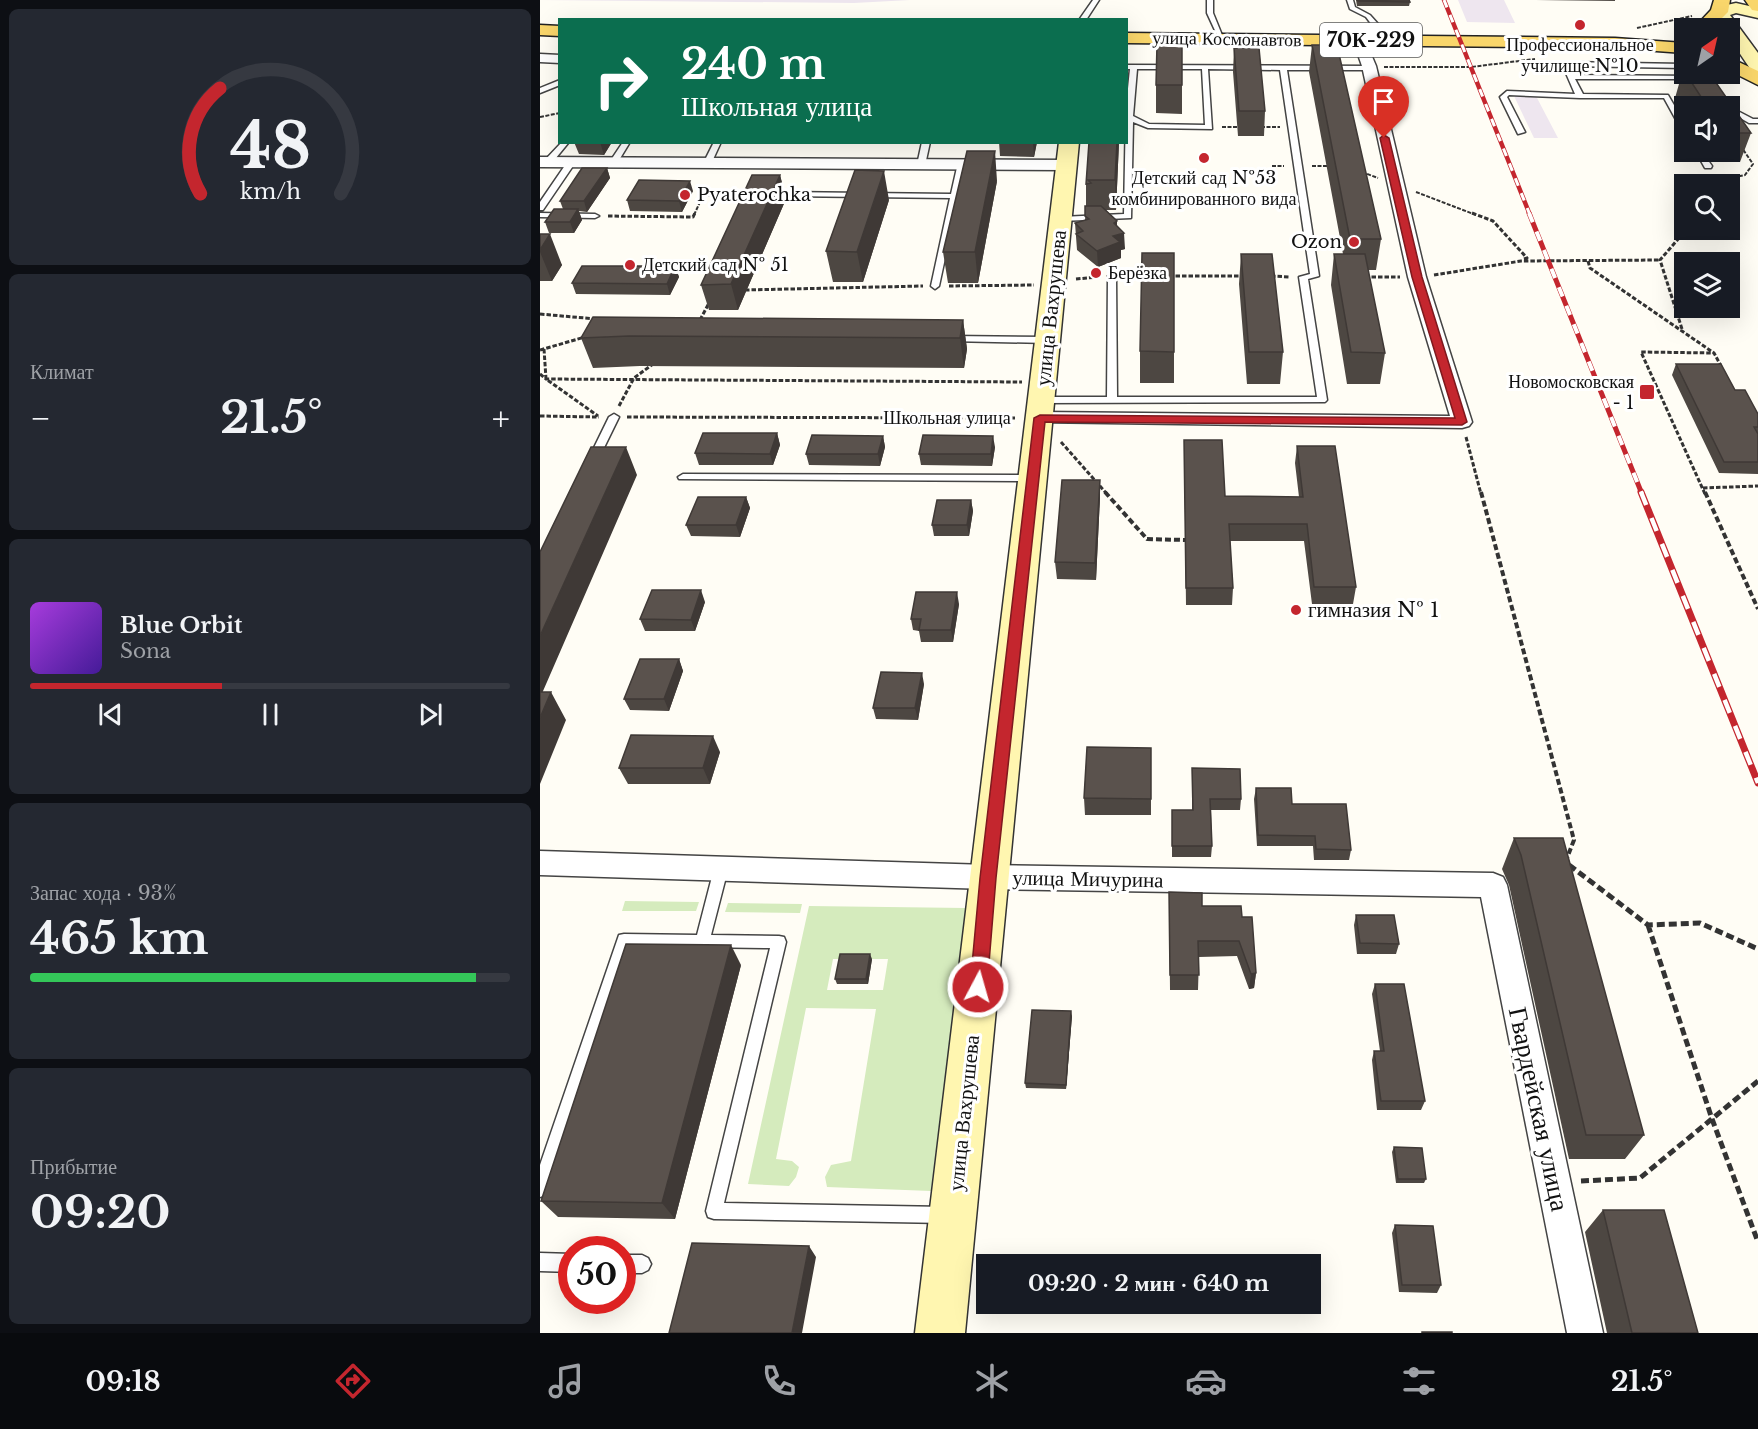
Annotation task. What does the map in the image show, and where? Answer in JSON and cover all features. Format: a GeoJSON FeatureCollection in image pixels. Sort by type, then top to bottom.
{"type":"FeatureCollection","features":[{"type":"Feature","properties":{"kind":"main road"},"geometry":{"type":"LineString","coordinates":[[1753,0],[1758,6]]}},
{"type":"Feature","properties":{"kind":"main road"},"geometry":{"type":"LineString","coordinates":[[1721,6],[1758,13]]}},
{"type":"Feature","properties":{"kind":"main road"},"geometry":{"type":"LineString","coordinates":[[1711,18],[1721,6]]}},
{"type":"Feature","properties":{"kind":"main road"},"geometry":{"type":"LineString","coordinates":[[1721,6],[1758,66]]}},
{"type":"Feature","properties":{"kind":"main road"},"geometry":{"type":"LineString","coordinates":[[540,30],[558,31]]}},
{"type":"Feature","properties":{"kind":"main road","name":"улица Космонавтов"},"geometry":{"type":"LineString","coordinates":[[1128,38],[1615,43]]}},
{"type":"Feature","properties":{"kind":"main road"},"geometry":{"type":"LineString","coordinates":[[1615,43],[1674,38]]}},
{"type":"Feature","properties":{"kind":"main road"},"geometry":{"type":"LineString","coordinates":[[1615,43],[1674,47]]}},
{"type":"Feature","properties":{"kind":"main road"},"geometry":{"type":"LineString","coordinates":[[1740,70],[1758,79]]}},
{"type":"Feature","properties":{"kind":"main road","name":"улица Вахрушева"},"geometry":{"type":"LineString","coordinates":[[940,1333],[1068,154]]}},
{"type":"Feature","properties":{"kind":"street"},"geometry":{"type":"LineString","coordinates":[[1359,40],[1369,68],[1417,277],[1462,422]]}},
{"type":"Feature","properties":{"kind":"street"},"geometry":{"type":"LineString","coordinates":[[540,58],[558,59]]}},
{"type":"Feature","properties":{"kind":"street"},"geometry":{"type":"LineString","coordinates":[[544,162],[961,165],[1068,154]]}},
{"type":"Feature","properties":{"kind":"street","name":"Школьная улица"},"geometry":{"type":"LineString","coordinates":[[1042,400],[1462,422]]}},
{"type":"Feature","properties":{"kind":"street","name":"улица Мичурина"},"geometry":{"type":"LineString","coordinates":[[540,863],[988,878],[1493,885]]}},
{"type":"Feature","properties":{"kind":"street","name":"Гвардейская улица"},"geometry":{"type":"LineString","coordinates":[[1493,885],[1585,1333]]}},
{"type":"Feature","properties":{"kind":"lane"},"geometry":{"type":"LineString","coordinates":[[1083,18],[1096,0]]}},
{"type":"Feature","properties":{"kind":"lane"},"geometry":{"type":"LineString","coordinates":[[1210,0],[1210,13],[1222,39]]}},
{"type":"Feature","properties":{"kind":"lane"},"geometry":{"type":"LineString","coordinates":[[1350,0],[1352,8],[1368,16],[1376,25],[1359,40]]}},
{"type":"Feature","properties":{"kind":"lane"},"geometry":{"type":"LineString","coordinates":[[1580,96],[1565,64],[1674,66]]}},
{"type":"Feature","properties":{"kind":"lane"},"geometry":{"type":"LineString","coordinates":[[1061,219],[1128,216],[1130,67],[1369,68]]}},
{"type":"Feature","properties":{"kind":"lane"},"geometry":{"type":"LineString","coordinates":[[1128,117],[1148,126],[1209,127],[1205,68]]}},
{"type":"Feature","properties":{"kind":"lane"},"geometry":{"type":"LineString","coordinates":[[1042,400],[1322,400],[1303,277],[1315,276],[1283,68]]}},
{"type":"Feature","properties":{"kind":"lane"},"geometry":{"type":"LineString","coordinates":[[1571,77],[1674,76]]}},
{"type":"Feature","properties":{"kind":"lane"},"geometry":{"type":"LineString","coordinates":[[540,91],[558,83]]}},
{"type":"Feature","properties":{"kind":"lane"},"geometry":{"type":"LineString","coordinates":[[1521,132],[1503,97],[1507,93],[1666,96],[1674,110]]}},
{"type":"Feature","properties":{"kind":"lane"},"geometry":{"type":"LineString","coordinates":[[1740,114],[1752,121],[1758,121]]}},
{"type":"Feature","properties":{"kind":"lane"},"geometry":{"type":"LineString","coordinates":[[544,162],[564,144]]}},
{"type":"Feature","properties":{"kind":"lane"},"geometry":{"type":"LineString","coordinates":[[614,163],[626,144]]}},
{"type":"Feature","properties":{"kind":"lane"},"geometry":{"type":"LineString","coordinates":[[707,164],[717,144]]}},
{"type":"Feature","properties":{"kind":"lane"},"geometry":{"type":"LineString","coordinates":[[921,165],[926,144]]}},
{"type":"Feature","properties":{"kind":"lane"},"geometry":{"type":"LineString","coordinates":[[1705,162],[1708,166]]}},
{"type":"Feature","properties":{"kind":"lane"},"geometry":{"type":"LineString","coordinates":[[540,208],[571,163]]}},
{"type":"Feature","properties":{"kind":"lane"},"geometry":{"type":"LineString","coordinates":[[935,286],[961,165]]}},
{"type":"Feature","properties":{"kind":"lane"},"geometry":{"type":"LineString","coordinates":[[704,193],[954,196]]}},
{"type":"Feature","properties":{"kind":"lane"},"geometry":{"type":"LineString","coordinates":[[540,215],[595,216]]}},
{"type":"Feature","properties":{"kind":"lane"},"geometry":{"type":"LineString","coordinates":[[1112,276],[1112,399]]}},
{"type":"Feature","properties":{"kind":"lane"},"geometry":{"type":"LineString","coordinates":[[940,339],[1048,340]]}},
{"type":"Feature","properties":{"kind":"lane"},"geometry":{"type":"LineString","coordinates":[[589,468],[614,417]]}},
{"type":"Feature","properties":{"kind":"lane"},"geometry":{"type":"LineString","coordinates":[[683,477],[1032,478]]}},
{"type":"Feature","properties":{"kind":"lane"},"geometry":{"type":"LineString","coordinates":[[702,941],[720,869]]}},
{"type":"Feature","properties":{"kind":"lane"},"geometry":{"type":"LineString","coordinates":[[540,1189],[624,940],[779,942],[714,1211],[953,1215]]}},
{"type":"Feature","properties":{"kind":"lane"},"geometry":{"type":"LineString","coordinates":[[540,1262],[558,1263]]}},
{"type":"Feature","properties":{"kind":"lane"},"geometry":{"type":"LineString","coordinates":[[636,1264],[642,1264]]}},
{"type":"Feature","properties":{"kind":"path"},"geometry":{"type":"LineString","coordinates":[[540,117],[558,113]]}},
{"type":"Feature","properties":{"kind":"path"},"geometry":{"type":"LineString","coordinates":[[1209,127],[1245,127]]}},
{"type":"Feature","properties":{"kind":"path"},"geometry":{"type":"LineString","coordinates":[[1256,127],[1292,127]]}},
{"type":"Feature","properties":{"kind":"path"},"geometry":{"type":"LineString","coordinates":[[1740,144],[1753,164],[1745,175],[1740,176]]}},
{"type":"Feature","properties":{"kind":"path"},"geometry":{"type":"LineString","coordinates":[[595,216],[664,219],[693,217],[704,193]]}},
{"type":"Feature","properties":{"kind":"path"},"geometry":{"type":"LineString","coordinates":[[1521,261],[1660,260],[1677,240]]}},
{"type":"Feature","properties":{"kind":"path"},"geometry":{"type":"LineString","coordinates":[[1660,260],[1683,331]]}},
{"type":"Feature","properties":{"kind":"path"},"geometry":{"type":"LineString","coordinates":[[1588,261],[1590,268],[1714,353],[1725,372]]}},
{"type":"Feature","properties":{"kind":"path"},"geometry":{"type":"LineString","coordinates":[[540,314],[599,319]]}},
{"type":"Feature","properties":{"kind":"path"},"geometry":{"type":"LineString","coordinates":[[546,379],[542,349],[589,335]]}},
{"type":"Feature","properties":{"kind":"path"},"geometry":{"type":"LineString","coordinates":[[1714,353],[1641,351],[1758,609]]}},
{"type":"Feature","properties":{"kind":"path"},"geometry":{"type":"LineString","coordinates":[[540,374],[599,417]]}},
{"type":"Feature","properties":{"kind":"path"},"geometry":{"type":"LineString","coordinates":[[540,381],[546,379],[1042,400],[1147,539],[1185,540]]}},
{"type":"Feature","properties":{"kind":"path","name":"Школьная улица"},"geometry":{"type":"LineString","coordinates":[[540,416],[614,417],[1042,400]]}},
{"type":"Feature","properties":{"kind":"path"},"geometry":{"type":"LineString","coordinates":[[1462,422],[1574,840],[1565,862],[1648,925],[1712,1119],[1758,1242]]}},
{"type":"Feature","properties":{"kind":"path"},"geometry":{"type":"LineString","coordinates":[[1703,488],[1758,486]]}},
{"type":"Feature","properties":{"kind":"path"},"geometry":{"type":"LineString","coordinates":[[1648,925],[1700,923],[1758,950]]}},
{"type":"Feature","properties":{"kind":"path"},"geometry":{"type":"LineString","coordinates":[[1554,1183],[1640,1178],[1758,1081]]}},
{"type":"Feature","properties":{"kind":"shaded area"},"geometry":{"type":"Polygon","coordinates":[[[540,0],[910,0],[854,3],[540,0]]]}},
{"type":"Feature","properties":{"kind":"shaded area"},"geometry":{"type":"Polygon","coordinates":[[[1458,0],[1504,0],[1515,23],[1467,22],[1458,0]]]}},
{"type":"Feature","properties":{"kind":"shaded area"},"geometry":{"type":"Polygon","coordinates":[[[1514,96],[1536,96],[1558,138],[1534,138],[1514,96]]]}},
{"type":"Feature","properties":{"kind":"green space"},"geometry":{"type":"Polygon","coordinates":[[[625,901],[699,902],[696,911],[622,911],[625,901]]]}},
{"type":"Feature","properties":{"kind":"green space"},"geometry":{"type":"Polygon","coordinates":[[[728,903],[802,904],[800,913],[725,912],[728,903]]]}},
{"type":"Feature","properties":{"kind":"green space"},"geometry":{"type":"Polygon","coordinates":[[[809,906],[966,908],[931,1191],[827,1187],[825,1177],[831,1165],[851,1161],[876,1009],[806,1008],[776,1159],[792,1161],[799,1167],[796,1177],[789,1186],[748,1184],[809,906]],[[833,959],[827,990],[883,990],[888,959],[833,959]]]}},
{"type":"Feature","properties":{"kind":"building"},"geometry":{"type":"Polygon","coordinates":[[[1409,0],[1410,2],[1358,1],[1409,0]]]}},
{"type":"Feature","properties":{"kind":"building"},"geometry":{"type":"Polygon","coordinates":[[[1157,44],[1182,44],[1182,85],[1156,85],[1157,44]]]}},
{"type":"Feature","properties":{"kind":"building"},"geometry":{"type":"Polygon","coordinates":[[[1312,45],[1337,45],[1381,239],[1350,239],[1312,45]]]}},
{"type":"Feature","properties":{"kind":"building"},"geometry":{"type":"Polygon","coordinates":[[[1234,48],[1259,48],[1265,111],[1239,111],[1234,48]]]}},
{"type":"Feature","properties":{"kind":"building"},"geometry":{"type":"Polygon","coordinates":[[[1693,84],[1717,84],[1725,96],[1700,96],[1693,84]]]}},
{"type":"Feature","properties":{"kind":"building"},"geometry":{"type":"Polygon","coordinates":[[[1740,117],[1751,133],[1740,133],[1740,117]]]}},
{"type":"Feature","properties":{"kind":"building"},"geometry":{"type":"Polygon","coordinates":[[[1089,144],[1117,144],[1115,180],[1088,180],[1091,183],[1086,184],[1089,144]]]}},
{"type":"Feature","properties":{"kind":"building"},"geometry":{"type":"Polygon","coordinates":[[[967,151],[995,151],[975,252],[943,252],[967,151]]]}},
{"type":"Feature","properties":{"kind":"building"},"geometry":{"type":"Polygon","coordinates":[[[582,168],[607,168],[584,201],[560,201],[582,168]]]}},
{"type":"Feature","properties":{"kind":"building"},"geometry":{"type":"Polygon","coordinates":[[[855,170],[884,171],[857,252],[826,251],[855,170]]]}},
{"type":"Feature","properties":{"kind":"building"},"geometry":{"type":"Polygon","coordinates":[[[752,175],[780,175],[731,284],[701,285],[752,175]]]}},
{"type":"Feature","properties":{"kind":"building"},"geometry":{"type":"Polygon","coordinates":[[[639,180],[690,181],[679,201],[627,200],[639,180]]]}},
{"type":"Feature","properties":{"kind":"building"},"geometry":{"type":"Polygon","coordinates":[[[1085,206],[1101,206],[1117,221],[1114,223],[1124,233],[1113,236],[1120,242],[1097,251],[1076,234],[1083,231],[1075,223],[1089,219],[1085,216],[1085,206]]]}},
{"type":"Feature","properties":{"kind":"building"},"geometry":{"type":"Polygon","coordinates":[[[554,209],[578,209],[570,222],[545,222],[554,209]]]}},
{"type":"Feature","properties":{"kind":"building"},"geometry":{"type":"Polygon","coordinates":[[[540,234],[550,234],[540,250],[540,234]]]}},
{"type":"Feature","properties":{"kind":"building"},"geometry":{"type":"Polygon","coordinates":[[[1142,253],[1174,253],[1174,352],[1140,351],[1142,253]]]}},
{"type":"Feature","properties":{"kind":"building"},"geometry":{"type":"Polygon","coordinates":[[[1241,254],[1272,254],[1283,352],[1249,352],[1241,254]]]}},
{"type":"Feature","properties":{"kind":"building"},"geometry":{"type":"Polygon","coordinates":[[[1334,254],[1365,254],[1385,353],[1351,352],[1334,254]]]}},
{"type":"Feature","properties":{"kind":"building"},"geometry":{"type":"Polygon","coordinates":[[[582,266],[675,266],[667,284],[572,283],[582,266]]]}},
{"type":"Feature","properties":{"kind":"building"},"geometry":{"type":"Polygon","coordinates":[[[593,317],[963,320],[960,338],[629,336],[581,338],[593,317]]]}},
{"type":"Feature","properties":{"kind":"building","name":"Новомосковская - 1"},"geometry":{"type":"Polygon","coordinates":[[[1676,364],[1721,364],[1735,390],[1745,390],[1758,414],[1758,427],[1754,427],[1758,434],[1758,462],[1724,462],[1676,364]]]}},
{"type":"Feature","properties":{"kind":"building"},"geometry":{"type":"Polygon","coordinates":[[[703,433],[777,433],[770,454],[695,453],[703,433]]]}},
{"type":"Feature","properties":{"kind":"building"},"geometry":{"type":"Polygon","coordinates":[[[812,435],[883,436],[878,454],[806,454],[812,435]]]}},
{"type":"Feature","properties":{"kind":"building"},"geometry":{"type":"Polygon","coordinates":[[[923,435],[993,436],[991,454],[919,454],[923,435]]]}},
{"type":"Feature","properties":{"kind":"building","name":"гимназия № 1"},"geometry":{"type":"Polygon","coordinates":[[[1184,440],[1222,440],[1225,496],[1303,497],[1297,446],[1335,446],[1356,587],[1314,587],[1307,524],[1229,524],[1233,588],[1186,588],[1184,440]]]}},
{"type":"Feature","properties":{"kind":"building"},"geometry":{"type":"Polygon","coordinates":[[[591,447],[626,447],[540,636],[540,552],[591,447]]]}},
{"type":"Feature","properties":{"kind":"building"},"geometry":{"type":"Polygon","coordinates":[[[1062,480],[1100,480],[1095,563],[1055,562],[1062,480]]]}},
{"type":"Feature","properties":{"kind":"building"},"geometry":{"type":"Polygon","coordinates":[[[698,497],[746,497],[736,525],[686,525],[698,497]]]}},
{"type":"Feature","properties":{"kind":"building"},"geometry":{"type":"Polygon","coordinates":[[[937,500],[971,500],[967,525],[932,525],[937,500]]]}},
{"type":"Feature","properties":{"kind":"building"},"geometry":{"type":"Polygon","coordinates":[[[652,590],[701,590],[691,620],[640,619],[652,590]]]}},
{"type":"Feature","properties":{"kind":"building"},"geometry":{"type":"Polygon","coordinates":[[[916,592],[957,592],[951,630],[919,630],[921,619],[911,619],[916,592]]]}},
{"type":"Feature","properties":{"kind":"building"},"geometry":{"type":"Polygon","coordinates":[[[640,659],[679,659],[664,699],[624,699],[640,659]]]}},
{"type":"Feature","properties":{"kind":"building"},"geometry":{"type":"Polygon","coordinates":[[[881,672],[922,673],[915,708],[873,708],[881,672]]]}},
{"type":"Feature","properties":{"kind":"building"},"geometry":{"type":"Polygon","coordinates":[[[540,692],[551,692],[540,718],[540,692]]]}},
{"type":"Feature","properties":{"kind":"building"},"geometry":{"type":"Polygon","coordinates":[[[631,735],[713,736],[703,768],[619,768],[631,735]]]}},
{"type":"Feature","properties":{"kind":"building"},"geometry":{"type":"Polygon","coordinates":[[[1087,747],[1151,748],[1151,799],[1084,798],[1087,747]]]}},
{"type":"Feature","properties":{"kind":"building"},"geometry":{"type":"Polygon","coordinates":[[[1192,768],[1240,769],[1241,799],[1210,799],[1212,846],[1172,846],[1172,810],[1193,810],[1192,768]]]}},
{"type":"Feature","properties":{"kind":"building"},"geometry":{"type":"Polygon","coordinates":[[[1256,788],[1291,788],[1292,804],[1346,804],[1351,850],[1316,849],[1315,836],[1258,835],[1256,788]]]}},
{"type":"Feature","properties":{"kind":"building"},"geometry":{"type":"Polygon","coordinates":[[[1514,838],[1563,838],[1644,1135],[1586,1135],[1521,855],[1514,838]]]}},
{"type":"Feature","properties":{"kind":"building"},"geometry":{"type":"Polygon","coordinates":[[[1169,892],[1202,893],[1202,906],[1241,906],[1242,917],[1252,917],[1256,973],[1251,974],[1239,941],[1198,941],[1199,975],[1170,975],[1169,892]]]}},
{"type":"Feature","properties":{"kind":"building"},"geometry":{"type":"Polygon","coordinates":[[[1356,915],[1394,915],[1399,944],[1360,943],[1356,915]]]}},
{"type":"Feature","properties":{"kind":"building"},"geometry":{"type":"Polygon","coordinates":[[[626,944],[731,945],[662,1203],[541,1201],[626,944]]]}},
{"type":"Feature","properties":{"kind":"building"},"geometry":{"type":"Polygon","coordinates":[[[840,954],[870,954],[866,979],[835,979],[840,954]]]}},
{"type":"Feature","properties":{"kind":"building"},"geometry":{"type":"Polygon","coordinates":[[[1375,984],[1404,984],[1425,1101],[1381,1101],[1374,1051],[1384,1051],[1375,984]]]}},
{"type":"Feature","properties":{"kind":"building"},"geometry":{"type":"Polygon","coordinates":[[[1032,1010],[1071,1011],[1066,1085],[1025,1083],[1032,1010]]]}},
{"type":"Feature","properties":{"kind":"building"},"geometry":{"type":"Polygon","coordinates":[[[1394,1147],[1422,1148],[1426,1179],[1398,1179],[1394,1147]]]}},
{"type":"Feature","properties":{"kind":"building"},"geometry":{"type":"Polygon","coordinates":[[[1603,1210],[1664,1210],[1698,1333],[1632,1333],[1603,1210]]]}},
{"type":"Feature","properties":{"kind":"building"},"geometry":{"type":"Polygon","coordinates":[[[1395,1225],[1433,1226],[1441,1285],[1402,1285],[1395,1225]]]}},
{"type":"Feature","properties":{"kind":"building"},"geometry":{"type":"Polygon","coordinates":[[[692,1243],[809,1246],[792,1333],[669,1333],[692,1243]]]}},
{"type":"Feature","properties":{"kind":"building"},"geometry":{"type":"Polygon","coordinates":[[[1452,1332],[1452,1333],[1422,1333],[1452,1332]]]}},
{"type":"Feature","properties":{"kind":"railway"},"geometry":{"type":"LineString","coordinates":[[1444,0],[1530,215]]}},
{"type":"Feature","properties":{"kind":"railway"},"geometry":{"type":"LineString","coordinates":[[1529,213],[1642,494]]}},
{"type":"Feature","properties":{"kind":"railway"},"geometry":{"type":"LineString","coordinates":[[1641,492],[1758,783]]}},
{"type":"Feature","properties":{"kind":"place","name":"Профессиональное училище №10"},"geometry":{"type":"Point","coordinates":[1580,25]}},
{"type":"Feature","properties":{"kind":"place","name":"Детский сад №53 комбинированного вида"},"geometry":{"type":"Point","coordinates":[1204,158]}},
{"type":"Feature","properties":{"kind":"place","name":"Pyaterochka"},"geometry":{"type":"Point","coordinates":[685,195]}},
{"type":"Feature","properties":{"kind":"place","name":"Ozon"},"geometry":{"type":"Point","coordinates":[1354,242]}},
{"type":"Feature","properties":{"kind":"place","name":"Детский сад № 51"},"geometry":{"type":"Point","coordinates":[630,265]}},
{"type":"Feature","properties":{"kind":"place","name":"Берёзка"},"geometry":{"type":"Point","coordinates":[1096,273]}},
{"type":"Feature","properties":{"kind":"place","name":"Новомосковская - 1"},"geometry":{"type":"Point","coordinates":[1647,392]}},
{"type":"Feature","properties":{"kind":"place","name":"гимназия № 1"},"geometry":{"type":"Point","coordinates":[1296,610]}},
{"type":"Feature","properties":{"kind":"route"},"geometry":{"type":"LineString","coordinates":[[978,987],[988,878],[1040,418],[1462,422],[1417,277],[1384,138]]}}]}
